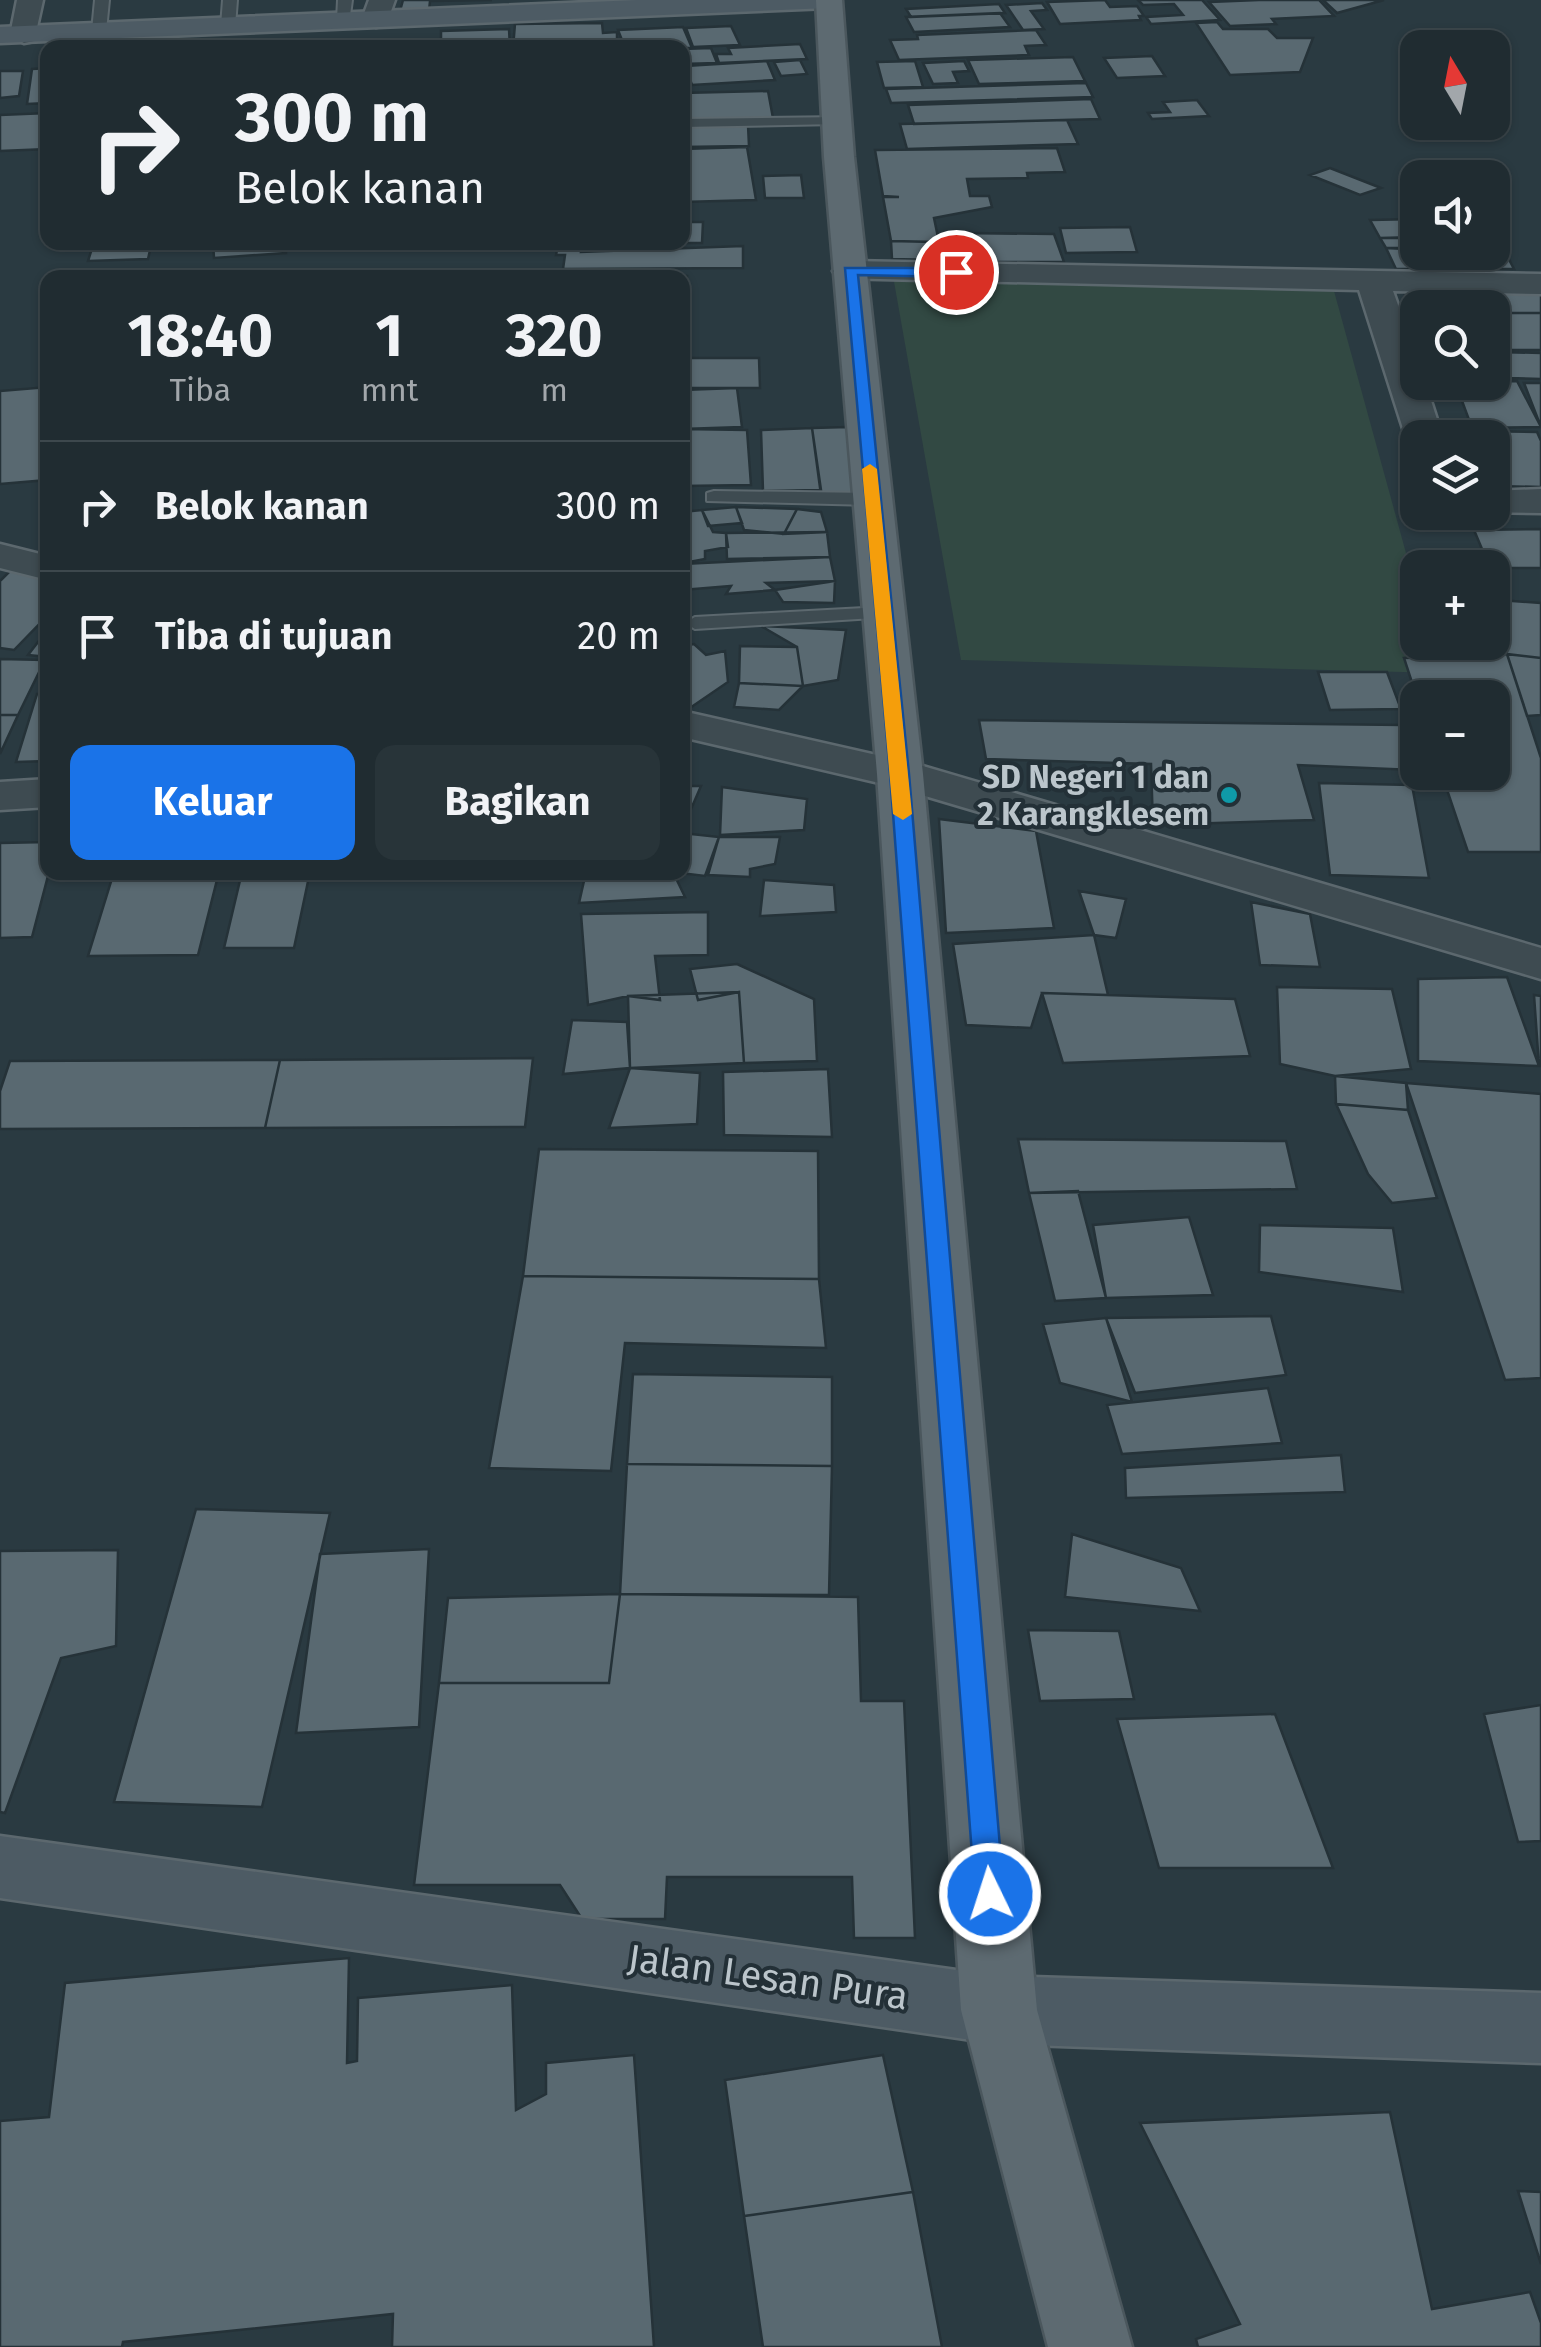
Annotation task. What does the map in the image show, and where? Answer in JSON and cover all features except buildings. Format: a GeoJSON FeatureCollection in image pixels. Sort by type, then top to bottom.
{"type":"FeatureCollection","features":[{"type":"Feature","properties":{"kind":"main road"},"geometry":{"type":"LineString","coordinates":[[12,35],[98,39],[229,13],[829,0],[850,271],[900,774],[999,2010],[1090,2347]]}},
{"type":"Feature","properties":{"kind":"main road","name":"Jalan Lesan Pura"},"geometry":{"type":"LineString","coordinates":[[0,1867],[999,2010],[1541,2028]]}},
{"type":"Feature","properties":{"kind":"street"},"geometry":{"type":"LineString","coordinates":[[12,35],[30,0]]}},
{"type":"Feature","properties":{"kind":"street"},"geometry":{"type":"LineString","coordinates":[[850,271],[1541,284]]}},
{"type":"Feature","properties":{"kind":"street"},"geometry":{"type":"LineString","coordinates":[[1374,280],[1419,420]]}},
{"type":"Feature","properties":{"kind":"street"},"geometry":{"type":"LineString","coordinates":[[1510,502],[1541,501]]}},
{"type":"Feature","properties":{"kind":"street"},"geometry":{"type":"LineString","coordinates":[[0,556],[40,566]]}},
{"type":"Feature","properties":{"kind":"street"},"geometry":{"type":"LineString","coordinates":[[690,726],[900,774],[1541,964]]}},
{"type":"Feature","properties":{"kind":"street"},"geometry":{"type":"LineString","coordinates":[[0,796],[40,794]]}},
{"type":"Feature","properties":{"kind":"lane"},"geometry":{"type":"LineString","coordinates":[[98,39],[102,0]]}},
{"type":"Feature","properties":{"kind":"lane"},"geometry":{"type":"LineString","coordinates":[[690,123],[838,120]]}},
{"type":"Feature","properties":{"kind":"lane"},"geometry":{"type":"LineString","coordinates":[[714,496],[872,499]]}},
{"type":"Feature","properties":{"kind":"lane"},"geometry":{"type":"LineString","coordinates":[[696,623],[884,614]]}},
{"type":"Feature","properties":{"kind":"green space"},"geometry":{"type":"Polygon","coordinates":[[[893,276],[1334,291],[1405,550],[1400,550],[1400,660],[1436,660],[1440,673],[961,660],[893,276]]]}},
{"type":"Feature","properties":{"kind":"slow traffic"},"geometry":{"type":"LineString","coordinates":[[870,469],[903,814]]}},
{"type":"Feature","properties":{"kind":"place","name":"SD Negeri 1 dan 2 Karangklesem"},"geometry":{"type":"Point","coordinates":[1229,795]}},
{"type":"Feature","properties":{"kind":"route"},"geometry":{"type":"LineString","coordinates":[[956,272],[850,271],[900,774],[990,1894]]}}]}
